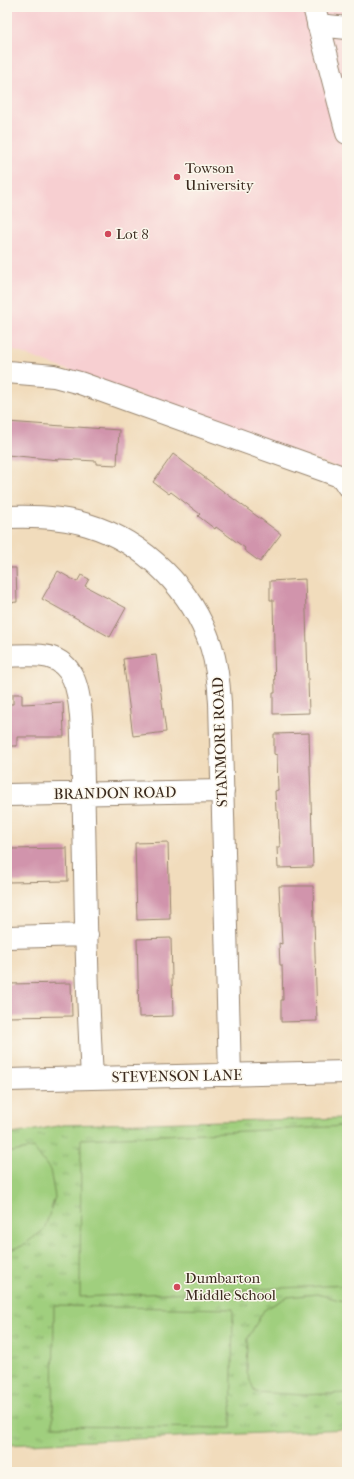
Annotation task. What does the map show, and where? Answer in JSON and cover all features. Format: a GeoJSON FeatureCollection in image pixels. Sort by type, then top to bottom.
{"type":"FeatureCollection","features":[{"type":"Feature","properties":{"kind":"street"},"geometry":{"type":"LineString","coordinates":[[316,16],[347,28]]}},
{"type":"Feature","properties":{"kind":"street"},"geometry":{"type":"LineString","coordinates":[[316,16],[347,133]]}},
{"type":"Feature","properties":{"kind":"street"},"geometry":{"type":"LineString","coordinates":[[7,372],[54,376],[80,383],[342,477],[347,485]]}},
{"type":"Feature","properties":{"kind":"street","name":"STANMORE ROAD"},"geometry":{"type":"LineString","coordinates":[[7,517],[56,519],[88,525],[116,536],[146,556],[167,573],[186,597],[202,623],[218,671],[220,703],[230,1075]]}},
{"type":"Feature","properties":{"kind":"street"},"geometry":{"type":"LineString","coordinates":[[7,656],[44,655],[60,661],[73,678],[78,694],[80,710],[92,1078]]}},
{"type":"Feature","properties":{"kind":"street","name":"BRANDON ROAD"},"geometry":{"type":"LineString","coordinates":[[7,795],[223,791]]}},
{"type":"Feature","properties":{"kind":"street"},"geometry":{"type":"LineString","coordinates":[[7,937],[87,935]]}},
{"type":"Feature","properties":{"kind":"street","name":"STEVENSON LANE"},"geometry":{"type":"LineString","coordinates":[[7,1080],[347,1072]]}},
{"type":"Feature","properties":{"kind":"shaded area","name":"Towson University"},"geometry":{"type":"Polygon","coordinates":[[[7,7],[347,7],[347,471],[7,348],[7,7]]]}},
{"type":"Feature","properties":{"kind":"green space","name":"Dumbarton Middle School"},"geometry":{"type":"Polygon","coordinates":[[[347,1118],[347,1429],[7,1445],[7,1135],[63,1125],[347,1118]]]}},
{"type":"Feature","properties":{"kind":"green space"},"geometry":{"type":"Polygon","coordinates":[[[347,1126],[347,1285],[80,1297],[81,1139],[347,1126]]]}},
{"type":"Feature","properties":{"kind":"green space"},"geometry":{"type":"Polygon","coordinates":[[[34,1148],[50,1170],[55,1197],[44,1230],[22,1246],[7,1251],[7,1153],[34,1148]]]}},
{"type":"Feature","properties":{"kind":"green space"},"geometry":{"type":"Polygon","coordinates":[[[317,1294],[347,1302],[347,1393],[303,1395],[255,1392],[247,1373],[248,1338],[264,1310],[287,1297],[317,1294]]]}},
{"type":"Feature","properties":{"kind":"green space"},"geometry":{"type":"Polygon","coordinates":[[[54,1306],[233,1309],[231,1428],[53,1426],[54,1306]]]}},
{"type":"Feature","properties":{"kind":"building"},"geometry":{"type":"Polygon","coordinates":[[[7,422],[119,430],[117,465],[96,464],[96,461],[59,460],[7,455],[7,422]]]}},
{"type":"Feature","properties":{"kind":"building"},"geometry":{"type":"Polygon","coordinates":[[[173,454],[281,534],[260,562],[244,550],[245,548],[198,516],[200,514],[171,492],[169,494],[153,482],[173,454]]]}},
{"type":"Feature","properties":{"kind":"building"},"geometry":{"type":"Polygon","coordinates":[[[7,568],[16,568],[17,602],[7,603],[7,568]]]}},
{"type":"Feature","properties":{"kind":"building"},"geometry":{"type":"Polygon","coordinates":[[[58,571],[77,582],[81,575],[89,579],[85,586],[126,608],[110,637],[42,599],[58,571]]]}},
{"type":"Feature","properties":{"kind":"building"},"geometry":{"type":"Polygon","coordinates":[[[305,579],[309,713],[273,714],[273,693],[275,693],[273,600],[270,600],[270,581],[305,579]]]}},
{"type":"Feature","properties":{"kind":"building"},"geometry":{"type":"Polygon","coordinates":[[[156,655],[166,732],[133,736],[123,659],[156,655]]]}},
{"type":"Feature","properties":{"kind":"building"},"geometry":{"type":"Polygon","coordinates":[[[13,694],[22,694],[22,704],[63,702],[64,737],[17,737],[17,746],[9,746],[9,737],[7,741],[7,704],[13,704],[13,694]]]}},
{"type":"Feature","properties":{"kind":"building"},"geometry":{"type":"Polygon","coordinates":[[[309,733],[313,867],[278,868],[277,847],[280,847],[278,811],[276,811],[275,791],[278,790],[277,755],[274,754],[274,734],[309,733]]]}},
{"type":"Feature","properties":{"kind":"building"},"geometry":{"type":"Polygon","coordinates":[[[168,842],[170,919],[137,920],[135,843],[168,842]]]}},
{"type":"Feature","properties":{"kind":"building"},"geometry":{"type":"Polygon","coordinates":[[[7,847],[10,847],[10,849],[67,848],[68,881],[7,882],[7,847]]]}},
{"type":"Feature","properties":{"kind":"building"},"geometry":{"type":"Polygon","coordinates":[[[279,886],[313,886],[317,1021],[281,1022],[281,1000],[283,1000],[282,965],[280,965],[279,943],[282,944],[279,886]]]}},
{"type":"Feature","properties":{"kind":"building"},"geometry":{"type":"Polygon","coordinates":[[[171,938],[173,1016],[139,1017],[137,939],[171,938]]]}},
{"type":"Feature","properties":{"kind":"building"},"geometry":{"type":"Polygon","coordinates":[[[71,983],[72,1016],[7,1017],[7,984],[71,983]]]}},
{"type":"Feature","properties":{"kind":"place","name":"Towson University"},"geometry":{"type":"Point","coordinates":[177,177]}},
{"type":"Feature","properties":{"kind":"place","name":"Lot 8"},"geometry":{"type":"Point","coordinates":[108,234]}},
{"type":"Feature","properties":{"kind":"place","name":"Dumbarton Middle School"},"geometry":{"type":"Point","coordinates":[177,1287]}}]}
